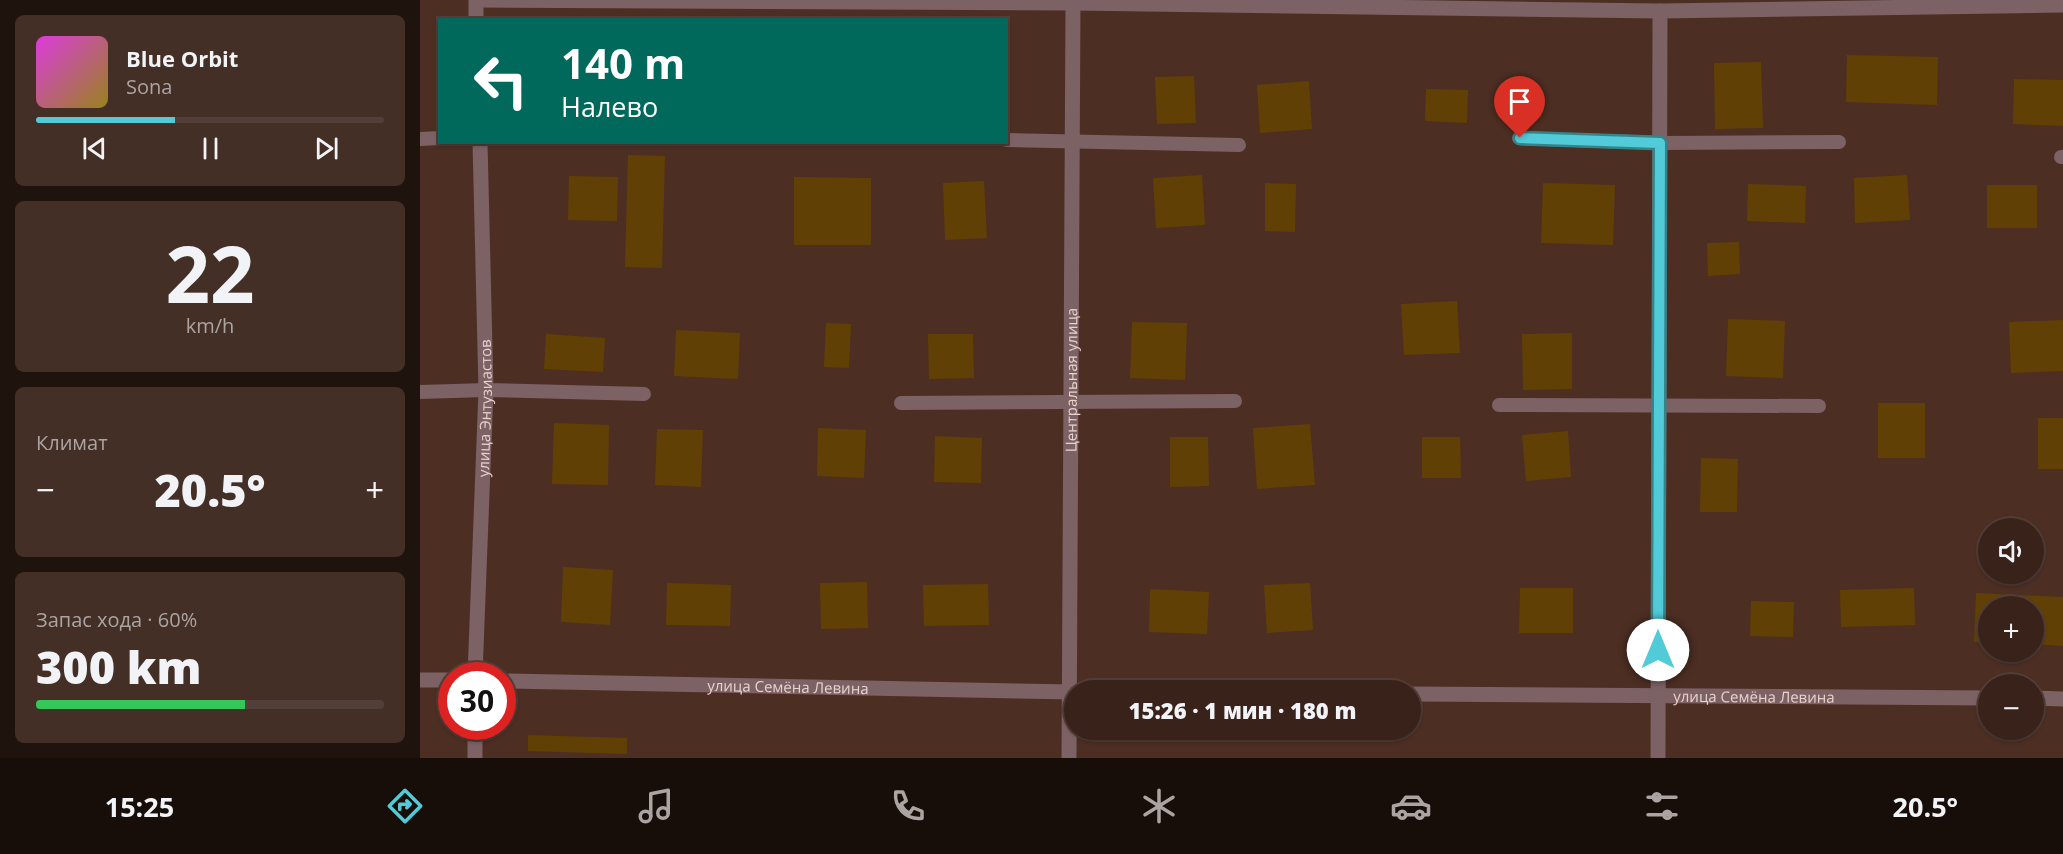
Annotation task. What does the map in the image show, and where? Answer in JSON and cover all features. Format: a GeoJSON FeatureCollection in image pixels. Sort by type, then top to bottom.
{"type":"FeatureCollection","features":[{"type":"Feature","properties":{"kind":"street"},"geometry":{"type":"LineString","coordinates":[[476,18],[477,0],[1073,3],[1660,10],[2063,5]]}},
{"type":"Feature","properties":{"kind":"street","name":"Центральная улица"},"geometry":{"type":"LineString","coordinates":[[1072,680],[1073,3]]}},
{"type":"Feature","properties":{"kind":"street"},"geometry":{"type":"LineString","coordinates":[[1658,758],[1660,10]]}},
{"type":"Feature","properties":{"kind":"street","name":"улица Энтузиастов"},"geometry":{"type":"LineString","coordinates":[[476,662],[486,390],[480,144]]}},
{"type":"Feature","properties":{"kind":"street"},"geometry":{"type":"LineString","coordinates":[[420,680],[438,680]]}},
{"type":"Feature","properties":{"kind":"street","name":"улица Семёна Левина"},"geometry":{"type":"LineString","coordinates":[[516,681],[1064,692]]}},
{"type":"Feature","properties":{"kind":"street","name":"улица Семёна Левина"},"geometry":{"type":"LineString","coordinates":[[1421,694],[1978,698]]}},
{"type":"Feature","properties":{"kind":"street"},"geometry":{"type":"LineString","coordinates":[[2044,698],[2063,699]]}},
{"type":"Feature","properties":{"kind":"street"},"geometry":{"type":"LineString","coordinates":[[475,740],[475,758]]}},
{"type":"Feature","properties":{"kind":"street","name":"Центральная улица"},"geometry":{"type":"LineString","coordinates":[[1069,758],[1070,740]]}},
{"type":"Feature","properties":{"kind":"lane"},"geometry":{"type":"LineString","coordinates":[[420,139],[438,138]]}},
{"type":"Feature","properties":{"kind":"lane"},"geometry":{"type":"LineString","coordinates":[[1520,138],[1660,143],[1839,141]]}},
{"type":"Feature","properties":{"kind":"lane"},"geometry":{"type":"LineString","coordinates":[[1008,140],[1239,144]]}},
{"type":"Feature","properties":{"kind":"lane"},"geometry":{"type":"LineString","coordinates":[[420,392],[486,390],[644,394]]}},
{"type":"Feature","properties":{"kind":"lane"},"geometry":{"type":"LineString","coordinates":[[901,403],[1235,401]]}},
{"type":"Feature","properties":{"kind":"lane"},"geometry":{"type":"LineString","coordinates":[[1499,405],[1819,406]]}},
{"type":"Feature","properties":{"kind":"building"},"geometry":{"type":"Polygon","coordinates":[[[1847,55],[1938,57],[1937,105],[1846,102],[1847,55]]]}},
{"type":"Feature","properties":{"kind":"building"},"geometry":{"type":"Polygon","coordinates":[[[1761,62],[1763,128],[1715,129],[1714,63],[1761,62]]]}},
{"type":"Feature","properties":{"kind":"building"},"geometry":{"type":"Polygon","coordinates":[[[1194,76],[1196,123],[1157,124],[1155,77],[1194,76]]]}},
{"type":"Feature","properties":{"kind":"building"},"geometry":{"type":"Polygon","coordinates":[[[2014,79],[2063,80],[2063,126],[2013,124],[2014,79]]]}},
{"type":"Feature","properties":{"kind":"building"},"geometry":{"type":"Polygon","coordinates":[[[1309,81],[1312,129],[1260,133],[1257,85],[1309,81]]]}},
{"type":"Feature","properties":{"kind":"building"},"geometry":{"type":"Polygon","coordinates":[[[1426,89],[1468,90],[1467,123],[1425,121],[1426,89]]]}},
{"type":"Feature","properties":{"kind":"building"},"geometry":{"type":"Polygon","coordinates":[[[628,155],[665,156],[662,268],[625,267],[628,155]]]}},
{"type":"Feature","properties":{"kind":"building"},"geometry":{"type":"Polygon","coordinates":[[[1202,175],[1205,225],[1156,228],[1153,178],[1202,175]]]}},
{"type":"Feature","properties":{"kind":"building"},"geometry":{"type":"Polygon","coordinates":[[[1907,175],[1910,220],[1855,223],[1854,178],[1907,175]]]}},
{"type":"Feature","properties":{"kind":"building"},"geometry":{"type":"Polygon","coordinates":[[[569,176],[618,177],[617,221],[568,220],[569,176]]]}},
{"type":"Feature","properties":{"kind":"building"},"geometry":{"type":"Polygon","coordinates":[[[794,177],[871,178],[871,245],[794,245],[794,177]]]}},
{"type":"Feature","properties":{"kind":"building"},"geometry":{"type":"Polygon","coordinates":[[[984,181],[987,238],[945,240],[943,183],[984,181]]]}},
{"type":"Feature","properties":{"kind":"building"},"geometry":{"type":"Polygon","coordinates":[[[1265,183],[1296,184],[1295,232],[1265,231],[1265,183]]]}},
{"type":"Feature","properties":{"kind":"building"},"geometry":{"type":"Polygon","coordinates":[[[1543,183],[1615,185],[1613,245],[1541,243],[1543,183]]]}},
{"type":"Feature","properties":{"kind":"building"},"geometry":{"type":"Polygon","coordinates":[[[1748,184],[1806,186],[1805,223],[1747,221],[1748,184]]]}},
{"type":"Feature","properties":{"kind":"building"},"geometry":{"type":"Polygon","coordinates":[[[1987,185],[2037,185],[2037,228],[1987,228],[1987,185]]]}},
{"type":"Feature","properties":{"kind":"building"},"geometry":{"type":"Polygon","coordinates":[[[1739,242],[1740,274],[1708,276],[1707,243],[1739,242]]]}},
{"type":"Feature","properties":{"kind":"building"},"geometry":{"type":"Polygon","coordinates":[[[1457,301],[1460,353],[1404,355],[1401,304],[1457,301]]]}},
{"type":"Feature","properties":{"kind":"building"},"geometry":{"type":"Polygon","coordinates":[[[1728,319],[1785,321],[1783,378],[1726,376],[1728,319]]]}},
{"type":"Feature","properties":{"kind":"building"},"geometry":{"type":"Polygon","coordinates":[[[2063,320],[2063,371],[2011,373],[2009,322],[2063,320]]]}},
{"type":"Feature","properties":{"kind":"building"},"geometry":{"type":"Polygon","coordinates":[[[1132,322],[1187,323],[1185,380],[1130,378],[1132,322]]]}},
{"type":"Feature","properties":{"kind":"building"},"geometry":{"type":"Polygon","coordinates":[[[826,323],[851,324],[849,368],[824,367],[826,323]]]}},
{"type":"Feature","properties":{"kind":"building"},"geometry":{"type":"Polygon","coordinates":[[[676,330],[740,333],[738,379],[674,376],[676,330]]]}},
{"type":"Feature","properties":{"kind":"building"},"geometry":{"type":"Polygon","coordinates":[[[1572,333],[1572,389],[1523,390],[1522,334],[1572,333]]]}},
{"type":"Feature","properties":{"kind":"building"},"geometry":{"type":"Polygon","coordinates":[[[546,334],[605,338],[603,372],[544,369],[546,334]]]}},
{"type":"Feature","properties":{"kind":"building"},"geometry":{"type":"Polygon","coordinates":[[[928,334],[973,334],[974,378],[929,379],[928,334]]]}},
{"type":"Feature","properties":{"kind":"building"},"geometry":{"type":"Polygon","coordinates":[[[1878,403],[1925,403],[1925,458],[1878,458],[1878,403]]]}},
{"type":"Feature","properties":{"kind":"building"},"geometry":{"type":"Polygon","coordinates":[[[2038,418],[2063,418],[2063,469],[2038,469],[2038,418]]]}},
{"type":"Feature","properties":{"kind":"building"},"geometry":{"type":"Polygon","coordinates":[[[554,423],[609,425],[608,485],[552,484],[554,423]]]}},
{"type":"Feature","properties":{"kind":"building"},"geometry":{"type":"Polygon","coordinates":[[[1310,424],[1315,485],[1257,489],[1253,428],[1310,424]]]}},
{"type":"Feature","properties":{"kind":"building"},"geometry":{"type":"Polygon","coordinates":[[[818,428],[866,430],[864,478],[817,476],[818,428]]]}},
{"type":"Feature","properties":{"kind":"building"},"geometry":{"type":"Polygon","coordinates":[[[657,429],[703,430],[701,487],[655,485],[657,429]]]}},
{"type":"Feature","properties":{"kind":"building"},"geometry":{"type":"Polygon","coordinates":[[[1568,431],[1571,477],[1526,481],[1522,435],[1568,431]]]}},
{"type":"Feature","properties":{"kind":"building"},"geometry":{"type":"Polygon","coordinates":[[[935,436],[982,438],[981,483],[934,482],[935,436]]]}},
{"type":"Feature","properties":{"kind":"building"},"geometry":{"type":"Polygon","coordinates":[[[1170,437],[1208,437],[1209,486],[1170,487],[1170,437]]]}},
{"type":"Feature","properties":{"kind":"building"},"geometry":{"type":"Polygon","coordinates":[[[1422,437],[1460,437],[1461,478],[1422,478],[1422,437]]]}},
{"type":"Feature","properties":{"kind":"building"},"geometry":{"type":"Polygon","coordinates":[[[1701,458],[1738,459],[1737,512],[1700,512],[1701,458]]]}},
{"type":"Feature","properties":{"kind":"building"},"geometry":{"type":"Polygon","coordinates":[[[563,567],[613,570],[610,625],[561,622],[563,567]]]}},
{"type":"Feature","properties":{"kind":"building"},"geometry":{"type":"Polygon","coordinates":[[[867,582],[868,628],[821,629],[820,583],[867,582]]]}},
{"type":"Feature","properties":{"kind":"building"},"geometry":{"type":"Polygon","coordinates":[[[667,583],[731,585],[730,626],[666,625],[667,583]]]}},
{"type":"Feature","properties":{"kind":"building"},"geometry":{"type":"Polygon","coordinates":[[[1310,583],[1313,630],[1267,633],[1264,585],[1310,583]]]}},
{"type":"Feature","properties":{"kind":"building"},"geometry":{"type":"Polygon","coordinates":[[[988,584],[989,625],[924,626],[923,585],[988,584]]]}},
{"type":"Feature","properties":{"kind":"building"},"geometry":{"type":"Polygon","coordinates":[[[1520,588],[1573,588],[1573,633],[1519,633],[1520,588]]]}},
{"type":"Feature","properties":{"kind":"building"},"geometry":{"type":"Polygon","coordinates":[[[1914,588],[1915,625],[1841,627],[1840,590],[1914,588]]]}},
{"type":"Feature","properties":{"kind":"building"},"geometry":{"type":"Polygon","coordinates":[[[1150,589],[1209,592],[1207,634],[1149,632],[1150,589]]]}},
{"type":"Feature","properties":{"kind":"building"},"geometry":{"type":"Polygon","coordinates":[[[1976,593],[2041,596],[1978,596],[1978,642],[1974,642],[1976,593]]]}},
{"type":"Feature","properties":{"kind":"building"},"geometry":{"type":"Polygon","coordinates":[[[2044,596],[2063,597],[2063,646],[2044,645],[2044,596]]]}},
{"type":"Feature","properties":{"kind":"building"},"geometry":{"type":"Polygon","coordinates":[[[1751,601],[1794,602],[1793,637],[1750,636],[1751,601]]]}},
{"type":"Feature","properties":{"kind":"building"},"geometry":{"type":"Polygon","coordinates":[[[528,735],[627,738],[627,754],[528,751],[528,735]]]}},
{"type":"Feature","properties":{"kind":"route"},"geometry":{"type":"LineString","coordinates":[[1520,138],[1660,143],[1658,650]]}}]}
